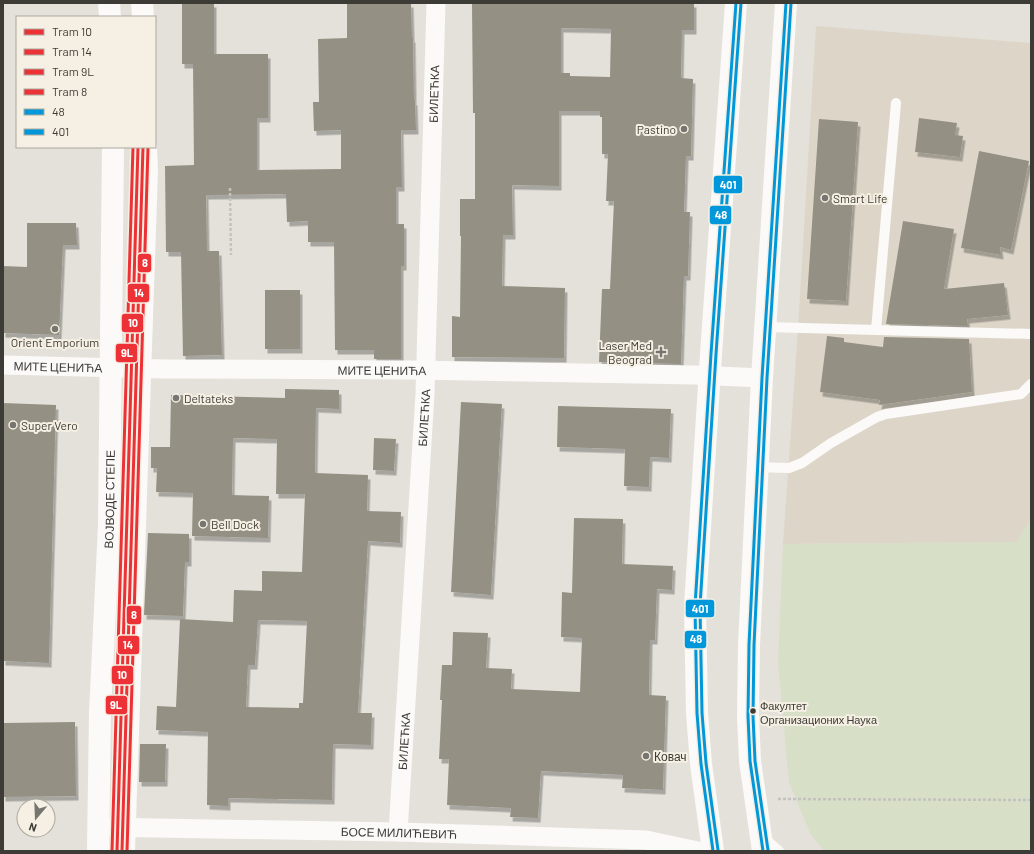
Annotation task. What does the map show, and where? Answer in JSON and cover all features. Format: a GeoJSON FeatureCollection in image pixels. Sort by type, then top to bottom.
{"type":"FeatureCollection","features":[{"type":"Feature","properties":{"kind":"main road"},"geometry":{"type":"LineString","coordinates":[[109,3],[110,16]]}},
{"type":"Feature","properties":{"kind":"main road"},"geometry":{"type":"LineString","coordinates":[[142,3],[143,16]]}},
{"type":"Feature","properties":{"kind":"main road"},"geometry":{"type":"LineString","coordinates":[[713,851],[701,764],[697,714],[695,606],[736,3]]}},
{"type":"Feature","properties":{"kind":"main road"},"geometry":{"type":"LineString","coordinates":[[763,848],[750,760],[748,716],[749,645],[762,378],[786,3]]}},
{"type":"Feature","properties":{"kind":"main road","name":"ВОЈВОДЕ СТЕПЕ"},"geometry":{"type":"LineString","coordinates":[[98,851],[100,713],[109,525],[113,148]]}},
{"type":"Feature","properties":{"kind":"main road"},"geometry":{"type":"LineString","coordinates":[[124,851],[146,148]]}},
{"type":"Feature","properties":{"kind":"street","name":"БИЛЕЋКА"},"geometry":{"type":"LineString","coordinates":[[398,832],[426,370],[436,3]]}},
{"type":"Feature","properties":{"kind":"street","name":"МИТЕ ЦЕНИЋА"},"geometry":{"type":"LineString","coordinates":[[3,365],[140,368],[426,370],[762,378]]}},
{"type":"Feature","properties":{"kind":"street","name":"БОСЕ МИЛИЋЕВИЋ"},"geometry":{"type":"LineString","coordinates":[[98,827],[398,832],[650,846],[698,851]]}},
{"type":"Feature","properties":{"kind":"lane"},"geometry":{"type":"LineString","coordinates":[[876,330],[896,103]]}},
{"type":"Feature","properties":{"kind":"lane"},"geometry":{"type":"LineString","coordinates":[[765,328],[1031,334]]}},
{"type":"Feature","properties":{"kind":"lane"},"geometry":{"type":"LineString","coordinates":[[757,466],[789,468],[802,463],[831,443],[877,417],[886,414],[1021,394],[1031,384]]}},
{"type":"Feature","properties":{"kind":"path"},"geometry":{"type":"LineString","coordinates":[[230,188],[231,255]]}},
{"type":"Feature","properties":{"kind":"path"},"geometry":{"type":"LineString","coordinates":[[773,799],[1031,800]]}},
{"type":"Feature","properties":{"kind":"shaded area"},"geometry":{"type":"Polygon","coordinates":[[[816,26],[1031,43],[1031,518],[1018,542],[783,544],[798,329],[816,26]]]}},
{"type":"Feature","properties":{"kind":"green space"},"geometry":{"type":"Polygon","coordinates":[[[1031,518],[1031,851],[824,851],[810,833],[789,782],[778,662],[783,544],[1017,542],[1031,518]]]}},
{"type":"Feature","properties":{"kind":"building"},"geometry":{"type":"Polygon","coordinates":[[[182,3],[214,3],[214,54],[268,54],[268,118],[257,118],[257,170],[341,169],[341,130],[314,131],[313,102],[319,102],[318,39],[347,38],[347,3],[411,3],[416,130],[401,130],[402,187],[396,187],[396,224],[404,224],[404,266],[401,266],[401,359],[374,359],[374,350],[335,350],[334,242],[308,242],[308,221],[287,222],[286,194],[206,195],[207,251],[219,251],[222,355],[183,356],[181,252],[166,252],[165,166],[194,165],[193,64],[182,64],[182,3]]]}},
{"type":"Feature","properties":{"kind":"building"},"geometry":{"type":"Polygon","coordinates":[[[472,3],[694,3],[694,30],[682,30],[681,78],[693,79],[691,156],[686,156],[684,212],[690,212],[688,276],[684,276],[681,364],[599,362],[602,289],[610,289],[614,201],[606,201],[608,154],[602,154],[602,117],[600,117],[600,111],[559,111],[559,186],[512,185],[513,235],[503,235],[502,286],[565,288],[564,358],[452,357],[452,316],[460,317],[460,199],[475,199],[475,113],[473,113],[472,3]],[[561,28],[561,73],[570,73],[570,76],[610,77],[611,29],[561,28]]]}},
{"type":"Feature","properties":{"kind":"building"},"geometry":{"type":"Polygon","coordinates":[[[919,118],[957,123],[955,135],[963,136],[960,157],[915,152],[919,118]]]}},
{"type":"Feature","properties":{"kind":"building"},"geometry":{"type":"Polygon","coordinates":[[[819,119],[858,122],[846,301],[807,299],[819,119]]]}},
{"type":"Feature","properties":{"kind":"building"},"geometry":{"type":"Polygon","coordinates":[[[979,151],[1029,161],[1011,250],[1000,247],[1001,255],[961,248],[979,151]]]}},
{"type":"Feature","properties":{"kind":"building"},"geometry":{"type":"Polygon","coordinates":[[[903,221],[954,229],[944,289],[1004,283],[1008,315],[967,319],[968,326],[886,324],[903,221]]]}},
{"type":"Feature","properties":{"kind":"building"},"geometry":{"type":"Polygon","coordinates":[[[27,223],[76,223],[77,245],[63,245],[59,335],[3,333],[3,266],[27,267],[27,223]]]}},
{"type":"Feature","properties":{"kind":"building"},"geometry":{"type":"Polygon","coordinates":[[[265,290],[300,290],[300,349],[265,349],[265,290]]]}},
{"type":"Feature","properties":{"kind":"building"},"geometry":{"type":"Polygon","coordinates":[[[827,336],[844,338],[844,342],[883,347],[884,337],[969,339],[972,392],[879,405],[880,400],[820,392],[827,336]]]}},
{"type":"Feature","properties":{"kind":"building"},"geometry":{"type":"Polygon","coordinates":[[[285,389],[339,390],[339,409],[316,408],[315,473],[368,475],[367,511],[401,512],[400,543],[368,541],[358,713],[372,713],[371,745],[333,744],[332,800],[228,798],[228,806],[207,805],[208,732],[156,730],[157,706],[176,707],[180,619],[233,622],[234,590],[262,591],[262,571],[302,572],[305,494],[276,494],[277,439],[233,438],[232,495],[269,496],[268,538],[192,536],[193,493],[156,492],[157,468],[151,468],[151,447],[170,447],[171,395],[285,398],[285,389]],[[258,620],[255,665],[248,665],[246,707],[299,708],[299,703],[303,703],[307,621],[258,620]]]}},
{"type":"Feature","properties":{"kind":"building"},"geometry":{"type":"Polygon","coordinates":[[[461,402],[502,404],[491,595],[451,592],[461,402]]]}},
{"type":"Feature","properties":{"kind":"building"},"geometry":{"type":"Polygon","coordinates":[[[3,403],[56,405],[49,663],[3,661],[3,403]]]}},
{"type":"Feature","properties":{"kind":"building"},"geometry":{"type":"Polygon","coordinates":[[[558,406],[671,409],[669,458],[650,457],[649,487],[624,486],[625,449],[557,447],[558,406]]]}},
{"type":"Feature","properties":{"kind":"building"},"geometry":{"type":"Polygon","coordinates":[[[374,438],[396,439],[394,471],[373,470],[374,438]]]}},
{"type":"Feature","properties":{"kind":"building"},"geometry":{"type":"Polygon","coordinates":[[[574,518],[623,519],[622,564],[673,566],[672,590],[657,589],[655,640],[650,640],[649,695],[666,696],[663,790],[622,788],[623,775],[541,771],[538,818],[510,817],[511,808],[447,805],[449,759],[439,759],[442,700],[440,700],[442,665],[452,665],[453,632],[488,633],[486,668],[512,669],[511,689],[580,692],[582,638],[561,637],[562,592],[572,593],[574,518]]]}},
{"type":"Feature","properties":{"kind":"building"},"geometry":{"type":"Polygon","coordinates":[[[148,533],[189,534],[189,562],[185,562],[183,616],[144,615],[148,533]]]}},
{"type":"Feature","properties":{"kind":"building"},"geometry":{"type":"Polygon","coordinates":[[[75,722],[76,796],[3,797],[3,723],[75,722]]]}},
{"type":"Feature","properties":{"kind":"building"},"geometry":{"type":"Polygon","coordinates":[[[140,744],[166,744],[165,782],[139,782],[140,744]]]}},
{"type":"Feature","properties":{"kind":"tram line","name":"9L"},"geometry":{"type":"LineString","coordinates":[[112,851],[133,148]]}},
{"type":"Feature","properties":{"kind":"tram line","name":"10"},"geometry":{"type":"LineString","coordinates":[[117,851],[138,148]]}},
{"type":"Feature","properties":{"kind":"tram line","name":"14"},"geometry":{"type":"LineString","coordinates":[[122,851],[143,148]]}},
{"type":"Feature","properties":{"kind":"tram line","name":"8"},"geometry":{"type":"LineString","coordinates":[[127,851],[148,148]]}},
{"type":"Feature","properties":{"kind":"transit line","name":"48"},"geometry":{"type":"LineString","coordinates":[[713,851],[701,764],[697,713],[695,606],[736,3]]}},
{"type":"Feature","properties":{"kind":"transit line","name":"401"},"geometry":{"type":"LineString","coordinates":[[718,850],[706,763],[702,713],[700,606],[741,3]]}},
{"type":"Feature","properties":{"kind":"transit line","name":"48"},"geometry":{"type":"LineString","coordinates":[[763,851],[750,761],[748,716],[749,645],[762,378],[786,3]]}},
{"type":"Feature","properties":{"kind":"transit line","name":"401"},"geometry":{"type":"LineString","coordinates":[[768,850],[755,761],[753,716],[754,645],[767,378],[791,3]]}},
{"type":"Feature","properties":{"kind":"place","name":"Pastino"},"geometry":{"type":"Point","coordinates":[684,129]}},
{"type":"Feature","properties":{"kind":"place","name":"Smart Life"},"geometry":{"type":"Point","coordinates":[825,198]}},
{"type":"Feature","properties":{"kind":"place","name":"Orient Emporium"},"geometry":{"type":"Point","coordinates":[55,329]}},
{"type":"Feature","properties":{"kind":"place","name":"Laser Med Beograd"},"geometry":{"type":"Point","coordinates":[661,352]}},
{"type":"Feature","properties":{"kind":"place","name":"Deltateks"},"geometry":{"type":"Point","coordinates":[176,398]}},
{"type":"Feature","properties":{"kind":"place","name":"Super Vero"},"geometry":{"type":"Point","coordinates":[13,425]}},
{"type":"Feature","properties":{"kind":"place","name":"Bell Dock"},"geometry":{"type":"Point","coordinates":[203,524]}},
{"type":"Feature","properties":{"kind":"place","name":"Факултет Организационих Наука"},"geometry":{"type":"Point","coordinates":[753,711]}},
{"type":"Feature","properties":{"kind":"place","name":"Ковач"},"geometry":{"type":"Point","coordinates":[646,756]}}]}
